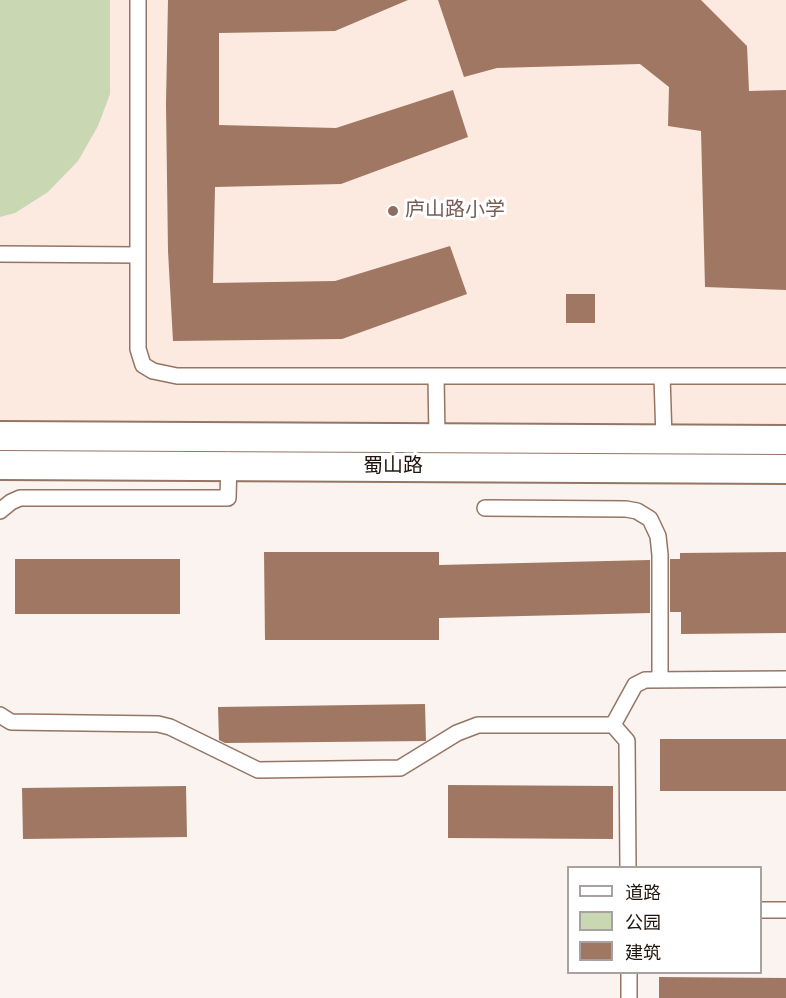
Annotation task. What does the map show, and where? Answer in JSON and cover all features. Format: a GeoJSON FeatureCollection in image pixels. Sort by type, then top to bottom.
{"type":"FeatureCollection","features":[{"type":"Feature","properties":{"kind":"street","name":"蜀山路"},"geometry":{"type":"LineString","coordinates":[[0,436],[786,440]]}},
{"type":"Feature","properties":{"kind":"street","name":"蜀山路"},"geometry":{"type":"LineString","coordinates":[[0,465],[786,469]]}},
{"type":"Feature","properties":{"kind":"lane"},"geometry":{"type":"LineString","coordinates":[[138,0],[138,349],[143,365],[153,371],[177,376],[786,376]]}},
{"type":"Feature","properties":{"kind":"lane"},"geometry":{"type":"LineString","coordinates":[[0,254],[138,255]]}},
{"type":"Feature","properties":{"kind":"lane"},"geometry":{"type":"LineString","coordinates":[[436,376],[437,438]]}},
{"type":"Feature","properties":{"kind":"lane"},"geometry":{"type":"LineString","coordinates":[[662,376],[664,439]]}},
{"type":"Feature","properties":{"kind":"lane"},"geometry":{"type":"LineString","coordinates":[[0,511],[20,498],[228,498],[229,437]]}},
{"type":"Feature","properties":{"kind":"lane"},"geometry":{"type":"LineString","coordinates":[[485,508],[626,509],[650,519],[658,536],[660,555],[660,680]]}},
{"type":"Feature","properties":{"kind":"lane"},"geometry":{"type":"LineString","coordinates":[[614,725],[635,685],[645,680],[786,679]]}},
{"type":"Feature","properties":{"kind":"lane"},"geometry":{"type":"LineString","coordinates":[[0,715],[11,722],[158,724],[170,727],[258,770],[400,768],[457,733],[478,725],[614,725]]}},
{"type":"Feature","properties":{"kind":"lane"},"geometry":{"type":"LineString","coordinates":[[614,725],[627,741],[628,866]]}},
{"type":"Feature","properties":{"kind":"lane"},"geometry":{"type":"LineString","coordinates":[[762,910],[786,910]]}},
{"type":"Feature","properties":{"kind":"lane"},"geometry":{"type":"LineString","coordinates":[[629,974],[629,998]]}},
{"type":"Feature","properties":{"kind":"shaded area","name":"庐山路小学"},"geometry":{"type":"Polygon","coordinates":[[[0,0],[786,0],[786,424],[0,421],[0,0]]]}},
{"type":"Feature","properties":{"kind":"green space"},"geometry":{"type":"Polygon","coordinates":[[[0,0],[110,0],[110,94],[98,126],[78,161],[48,192],[15,213],[0,217],[0,0]]]}},
{"type":"Feature","properties":{"kind":"building"},"geometry":{"type":"Polygon","coordinates":[[[168,0],[408,0],[335,31],[219,33],[219,125],[336,128],[453,90],[468,137],[341,184],[215,187],[213,283],[335,281],[450,246],[467,294],[342,339],[173,341],[168,251],[166,104],[168,0]]]}},
{"type":"Feature","properties":{"kind":"building"},"geometry":{"type":"Polygon","coordinates":[[[438,0],[701,0],[747,46],[749,91],[786,90],[786,290],[705,287],[701,131],[668,126],[669,87],[640,64],[497,68],[464,77],[438,0]]]}},
{"type":"Feature","properties":{"kind":"building"},"geometry":{"type":"Polygon","coordinates":[[[566,294],[595,294],[595,323],[566,323],[566,294]]]}},
{"type":"Feature","properties":{"kind":"building"},"geometry":{"type":"Polygon","coordinates":[[[264,552],[439,552],[439,565],[650,560],[650,613],[439,618],[439,640],[265,640],[264,552]]]}},
{"type":"Feature","properties":{"kind":"building"},"geometry":{"type":"Polygon","coordinates":[[[786,552],[786,633],[681,634],[681,612],[670,612],[670,559],[680,559],[680,553],[786,552]]]}},
{"type":"Feature","properties":{"kind":"building"},"geometry":{"type":"Polygon","coordinates":[[[15,559],[180,559],[180,614],[15,614],[15,559]]]}},
{"type":"Feature","properties":{"kind":"building"},"geometry":{"type":"Polygon","coordinates":[[[425,704],[426,741],[225,743],[219,740],[218,707],[425,704]]]}},
{"type":"Feature","properties":{"kind":"building"},"geometry":{"type":"Polygon","coordinates":[[[660,739],[786,739],[786,791],[660,791],[660,739]]]}},
{"type":"Feature","properties":{"kind":"building"},"geometry":{"type":"Polygon","coordinates":[[[448,785],[613,786],[613,839],[448,838],[448,785]]]}},
{"type":"Feature","properties":{"kind":"building"},"geometry":{"type":"Polygon","coordinates":[[[186,786],[187,837],[23,839],[22,788],[186,786]]]}},
{"type":"Feature","properties":{"kind":"building"},"geometry":{"type":"Polygon","coordinates":[[[659,977],[786,978],[786,998],[659,998],[659,977]]]}},
{"type":"Feature","properties":{"kind":"place","name":"庐山路小学"},"geometry":{"type":"Point","coordinates":[393,211]}}]}
